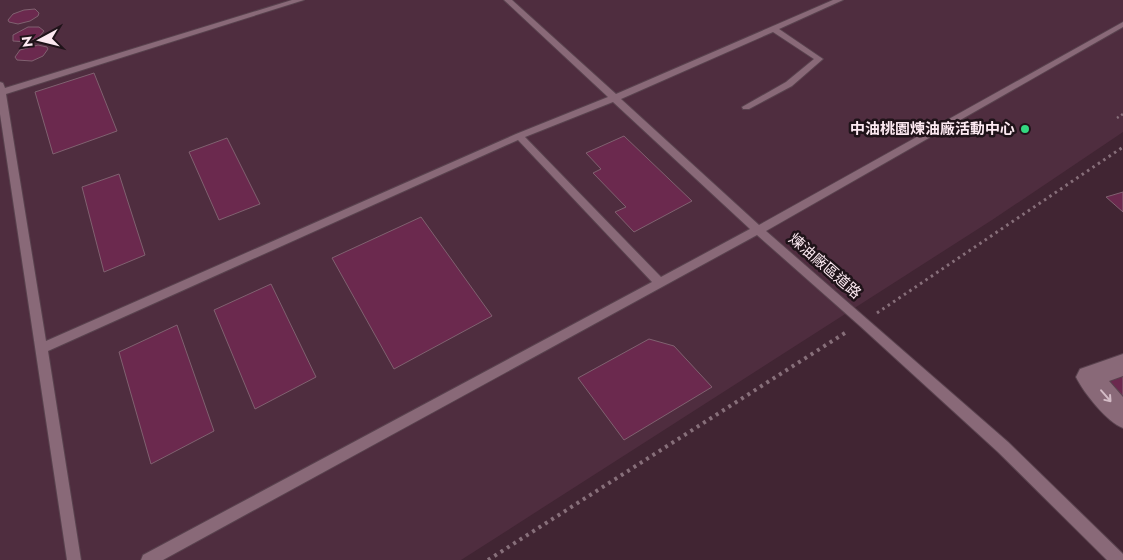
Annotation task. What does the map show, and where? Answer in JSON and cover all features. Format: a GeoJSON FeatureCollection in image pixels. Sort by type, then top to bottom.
{"type":"FeatureCollection","features":[{"type":"Feature","properties":{"kind":"street"},"geometry":{"type":"LineString","coordinates":[[1123,365],[1089,377],[1123,416]]}},
{"type":"Feature","properties":{"kind":"lane"},"geometry":{"type":"LineString","coordinates":[[74,560],[1,88],[300,0]]}},
{"type":"Feature","properties":{"kind":"lane","name":"煉油廠區道路"},"geometry":{"type":"LineString","coordinates":[[508,0],[758,230],[864,322],[1002,447],[1118,560]]}},
{"type":"Feature","properties":{"kind":"lane"},"geometry":{"type":"LineString","coordinates":[[40,349],[519,136],[615,98],[840,0]]}},
{"type":"Feature","properties":{"kind":"lane"},"geometry":{"type":"LineString","coordinates":[[148,560],[758,230],[1123,24]]}},
{"type":"Feature","properties":{"kind":"lane"},"geometry":{"type":"LineString","coordinates":[[746,107],[789,84],[819,59],[774,29]]}},
{"type":"Feature","properties":{"kind":"lane"},"geometry":{"type":"LineString","coordinates":[[519,136],[660,283]]}},
{"type":"Feature","properties":{"kind":"path"},"geometry":{"type":"LineString","coordinates":[[1117,118],[1123,114]]}},
{"type":"Feature","properties":{"kind":"path"},"geometry":{"type":"LineString","coordinates":[[488,560],[864,322],[1123,147]]}},
{"type":"Feature","properties":{"kind":"shaded area"},"geometry":{"type":"Polygon","coordinates":[[[0,0],[1123,0],[1123,132],[992,220],[461,560],[0,560],[0,0]]]}},
{"type":"Feature","properties":{"kind":"building"},"geometry":{"type":"Polygon","coordinates":[[[35,9],[39,13],[38,16],[30,21],[18,24],[8,20],[13,14],[35,9]]]}},
{"type":"Feature","properties":{"kind":"building"},"geometry":{"type":"Polygon","coordinates":[[[28,27],[39,27],[44,31],[39,37],[28,42],[13,41],[13,35],[28,27]]]}},
{"type":"Feature","properties":{"kind":"building"},"geometry":{"type":"Polygon","coordinates":[[[38,45],[48,49],[43,56],[32,61],[17,60],[15,57],[20,50],[38,45]]]}},
{"type":"Feature","properties":{"kind":"building"},"geometry":{"type":"Polygon","coordinates":[[[94,73],[117,131],[53,154],[35,92],[94,73]]]}},
{"type":"Feature","properties":{"kind":"building"},"geometry":{"type":"Polygon","coordinates":[[[624,136],[692,201],[634,232],[615,212],[626,207],[593,173],[601,169],[586,153],[624,136]]]}},
{"type":"Feature","properties":{"kind":"building"},"geometry":{"type":"Polygon","coordinates":[[[227,138],[260,204],[219,220],[189,152],[227,138]]]}},
{"type":"Feature","properties":{"kind":"building"},"geometry":{"type":"Polygon","coordinates":[[[119,174],[145,255],[104,272],[82,187],[119,174]]]}},
{"type":"Feature","properties":{"kind":"building"},"geometry":{"type":"Polygon","coordinates":[[[1123,192],[1123,212],[1106,197],[1123,192]]]}},
{"type":"Feature","properties":{"kind":"building"},"geometry":{"type":"Polygon","coordinates":[[[421,217],[492,316],[394,369],[332,258],[421,217]]]}},
{"type":"Feature","properties":{"kind":"building"},"geometry":{"type":"Polygon","coordinates":[[[271,284],[316,377],[255,409],[214,310],[271,284]]]}},
{"type":"Feature","properties":{"kind":"building"},"geometry":{"type":"Polygon","coordinates":[[[177,325],[214,431],[151,464],[119,352],[177,325]]]}},
{"type":"Feature","properties":{"kind":"building"},"geometry":{"type":"Polygon","coordinates":[[[649,339],[674,346],[712,387],[624,440],[578,378],[649,339]]]}},
{"type":"Feature","properties":{"kind":"building"},"geometry":{"type":"Polygon","coordinates":[[[1123,373],[1123,396],[1107,379],[1123,373]]]}},
{"type":"Feature","properties":{"kind":"place","name":"中油桃園煉油廠活動中心"},"geometry":{"type":"Point","coordinates":[1025,129]}}]}
